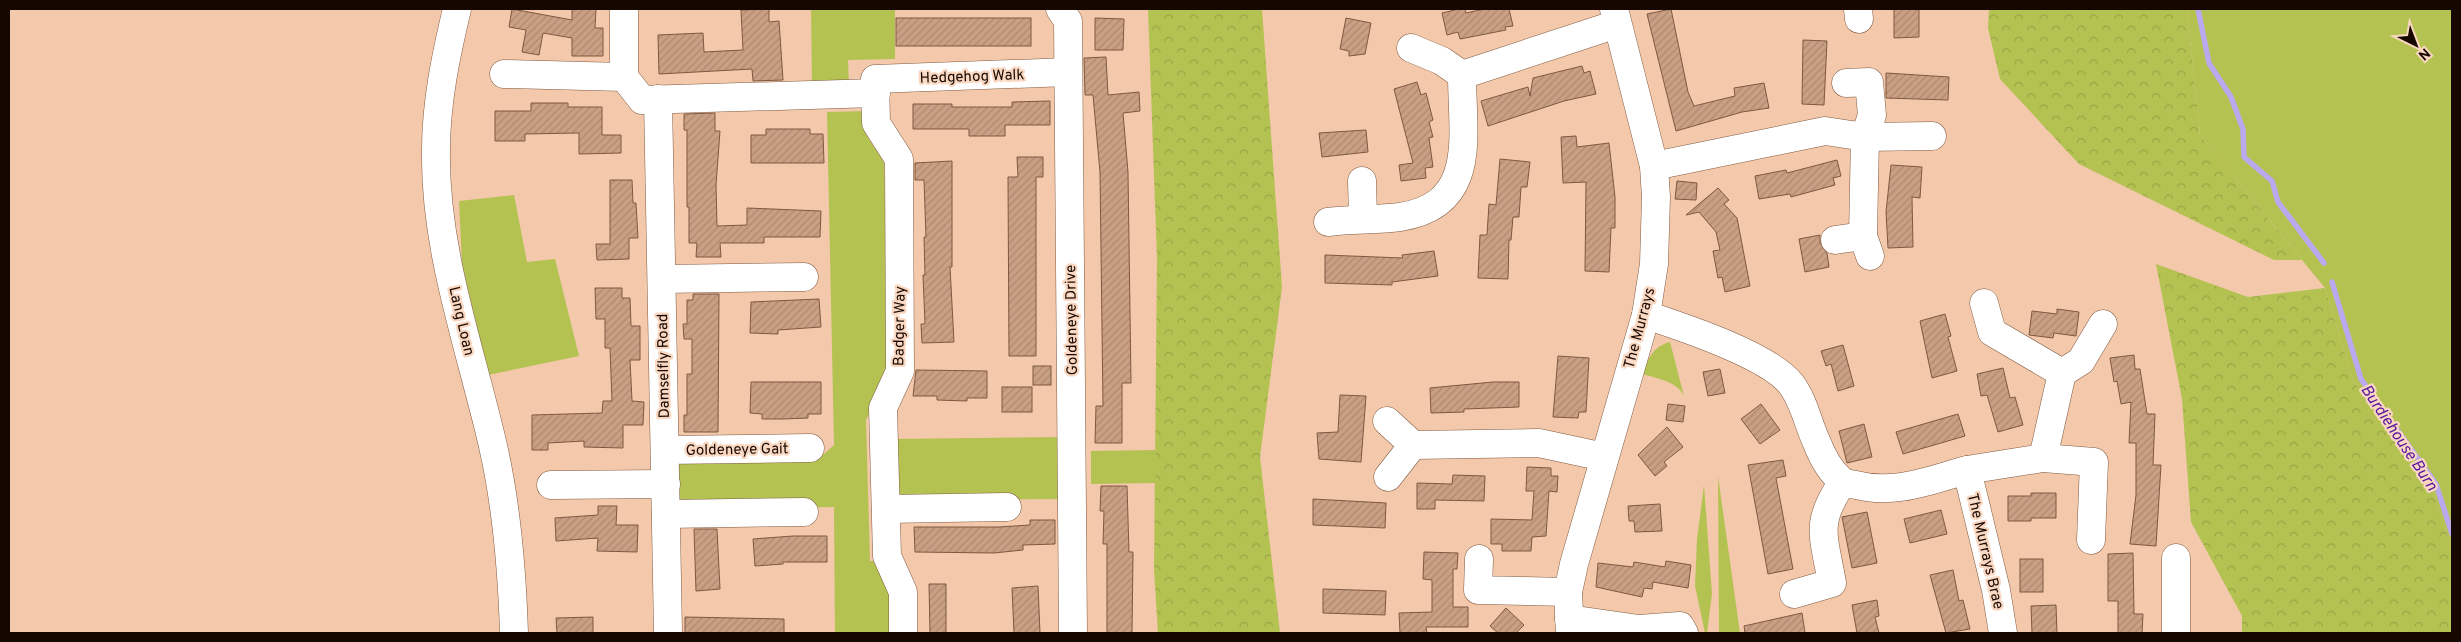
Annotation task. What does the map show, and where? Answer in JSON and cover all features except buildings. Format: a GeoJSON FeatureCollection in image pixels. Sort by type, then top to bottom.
{"type":"FeatureCollection","features":[{"type":"Feature","properties":{"kind":"street","name":"Lang Loan"},"geometry":{"type":"LineString","coordinates":[[457,9],[444,67],[439,104],[436,151],[439,200],[446,251],[500,481],[510,569],[514,633]]}},
{"type":"Feature","properties":{"kind":"street"},"geometry":{"type":"LineString","coordinates":[[504,74],[624,77],[624,9]]}},
{"type":"Feature","properties":{"kind":"street","name":"Goldeneye Drive"},"geometry":{"type":"LineString","coordinates":[[1060,9],[1068,21],[1073,633]]}},
{"type":"Feature","properties":{"kind":"street","name":"The Murrays"},"geometry":{"type":"LineString","coordinates":[[1462,75],[1615,16],[1654,166],[1656,197],[1654,264],[1646,315],[1574,564],[1568,592],[1569,626],[1639,629],[1684,624]]}},
{"type":"Feature","properties":{"kind":"street"},"geometry":{"type":"LineString","coordinates":[[1328,222],[1416,214],[1430,209],[1447,197],[1456,182],[1461,168],[1462,75],[1442,61],[1411,48]]}},
{"type":"Feature","properties":{"kind":"street","name":"Hedgehog Walk"},"geometry":{"type":"LineString","coordinates":[[624,77],[642,100],[1068,72]]}},
{"type":"Feature","properties":{"kind":"street"},"geometry":{"type":"LineString","coordinates":[[1835,240],[1866,246],[1865,137],[1872,115],[1869,82],[1846,83]]}},
{"type":"Feature","properties":{"kind":"street","name":"Badger Way"},"geometry":{"type":"LineString","coordinates":[[876,86],[876,123],[899,159],[900,371],[883,408],[887,556],[903,592],[903,633]]}},
{"type":"Feature","properties":{"kind":"street","name":"Damselfly Road"},"geometry":{"type":"LineString","coordinates":[[658,99],[668,633]]}},
{"type":"Feature","properties":{"kind":"street"},"geometry":{"type":"LineString","coordinates":[[1654,166],[1825,131],[1865,137],[1932,136]]}},
{"type":"Feature","properties":{"kind":"street"},"geometry":{"type":"LineString","coordinates":[[1362,181],[1363,218]]}},
{"type":"Feature","properties":{"kind":"street"},"geometry":{"type":"LineString","coordinates":[[662,279],[804,277]]}},
{"type":"Feature","properties":{"kind":"street"},"geometry":{"type":"LineString","coordinates":[[1984,303],[1992,332],[2062,373]]}},
{"type":"Feature","properties":{"kind":"street"},"geometry":{"type":"LineString","coordinates":[[1646,315],[1710,338],[1767,364],[1791,384],[1802,403],[1808,423],[1823,458],[1843,482],[1871,489],[1906,488],[1967,470],[2043,458],[2094,462],[2092,540]]}},
{"type":"Feature","properties":{"kind":"street"},"geometry":{"type":"LineString","coordinates":[[2043,458],[2062,373],[2080,362],[2103,324]]}},
{"type":"Feature","properties":{"kind":"street"},"geometry":{"type":"LineString","coordinates":[[1387,421],[1413,445],[1539,443],[1604,457]]}},
{"type":"Feature","properties":{"kind":"street"},"geometry":{"type":"LineString","coordinates":[[1388,478],[1413,445]]}},
{"type":"Feature","properties":{"kind":"street","name":"Goldeneye Gait"},"geometry":{"type":"LineString","coordinates":[[665,450],[810,448]]}},
{"type":"Feature","properties":{"kind":"street","name":"The Murrays Brae"},"geometry":{"type":"LineString","coordinates":[[1967,470],[1996,590],[2003,633]]}},
{"type":"Feature","properties":{"kind":"street"},"geometry":{"type":"LineString","coordinates":[[1794,594],[1832,583],[1822,526],[1828,503],[1843,482]]}},
{"type":"Feature","properties":{"kind":"street"},"geometry":{"type":"LineString","coordinates":[[551,485],[666,484]]}},
{"type":"Feature","properties":{"kind":"street"},"geometry":{"type":"LineString","coordinates":[[886,509],[1007,507]]}},
{"type":"Feature","properties":{"kind":"street"},"geometry":{"type":"LineString","coordinates":[[666,514],[804,512]]}},
{"type":"Feature","properties":{"kind":"street"},"geometry":{"type":"LineString","coordinates":[[2176,558],[2176,633]]}},
{"type":"Feature","properties":{"kind":"street"},"geometry":{"type":"LineString","coordinates":[[1479,559],[1478,590],[1568,592]]}},
{"type":"Feature","properties":{"kind":"green space"},"geometry":{"type":"Polygon","coordinates":[[[811,9],[895,9],[895,59],[848,60],[849,86],[812,86],[811,9]]]}},
{"type":"Feature","properties":{"kind":"green space"},"geometry":{"type":"Polygon","coordinates":[[[1148,9],[1262,9],[1282,287],[1260,457],[1280,633],[1158,633],[1154,570],[1157,258],[1148,9]]]}},
{"type":"Feature","properties":{"kind":"green space"},"geometry":{"type":"Polygon","coordinates":[[[1989,9],[2187,9],[2200,135],[2302,260],[2274,260],[2079,164],[2000,79],[1988,28],[1989,9]]]}},
{"type":"Feature","properties":{"kind":"green space"},"geometry":{"type":"Polygon","coordinates":[[[2187,9],[2452,9],[2452,549],[2433,491],[2353,380],[2325,288],[2200,135],[2187,9]]]}},
{"type":"Feature","properties":{"kind":"green space"},"geometry":{"type":"Polygon","coordinates":[[[868,111],[868,138],[884,162],[889,371],[866,420],[870,561],[879,561],[893,592],[894,633],[835,633],[834,507],[676,509],[675,456],[824,454],[834,445],[827,112],[868,111]]]}},
{"type":"Feature","properties":{"kind":"green space"},"geometry":{"type":"Polygon","coordinates":[[[514,195],[527,262],[555,259],[579,356],[488,375],[462,263],[459,201],[514,195]]]}},
{"type":"Feature","properties":{"kind":"green space"},"geometry":{"type":"Polygon","coordinates":[[[2156,264],[2248,297],[2325,288],[2353,380],[2433,491],[2452,549],[2452,633],[2242,633],[2242,616],[2191,522],[2182,399],[2156,264]]]}},
{"type":"Feature","properties":{"kind":"green space"},"geometry":{"type":"Polygon","coordinates":[[[1670,342],[1684,396],[1672,384],[1643,374],[1649,358],[1655,350],[1670,342]]]}},
{"type":"Feature","properties":{"kind":"green space"},"geometry":{"type":"Polygon","coordinates":[[[1060,437],[1060,499],[892,500],[891,439],[1060,437]]]}},
{"type":"Feature","properties":{"kind":"green space"},"geometry":{"type":"Polygon","coordinates":[[[1155,450],[1155,483],[1091,484],[1091,451],[1155,450]]]}},
{"type":"Feature","properties":{"kind":"green space"},"geometry":{"type":"Polygon","coordinates":[[[1718,476],[1740,633],[1719,633],[1718,476]]]}},
{"type":"Feature","properties":{"kind":"green space"},"geometry":{"type":"Polygon","coordinates":[[[1704,485],[1712,594],[1707,633],[1705,633],[1695,586],[1697,539],[1704,485]]]}},
{"type":"Feature","properties":{"kind":"waterway","name":"Burdiehouse Burn"},"geometry":{"type":"LineString","coordinates":[[2198,9],[2209,63],[2231,97],[2243,129],[2244,157],[2272,181],[2278,202],[2324,263]]}},
{"type":"Feature","properties":{"kind":"waterway","name":"Burdiehouse Burn"},"geometry":{"type":"LineString","coordinates":[[2332,282],[2361,379],[2436,484],[2452,534]]}}]}
